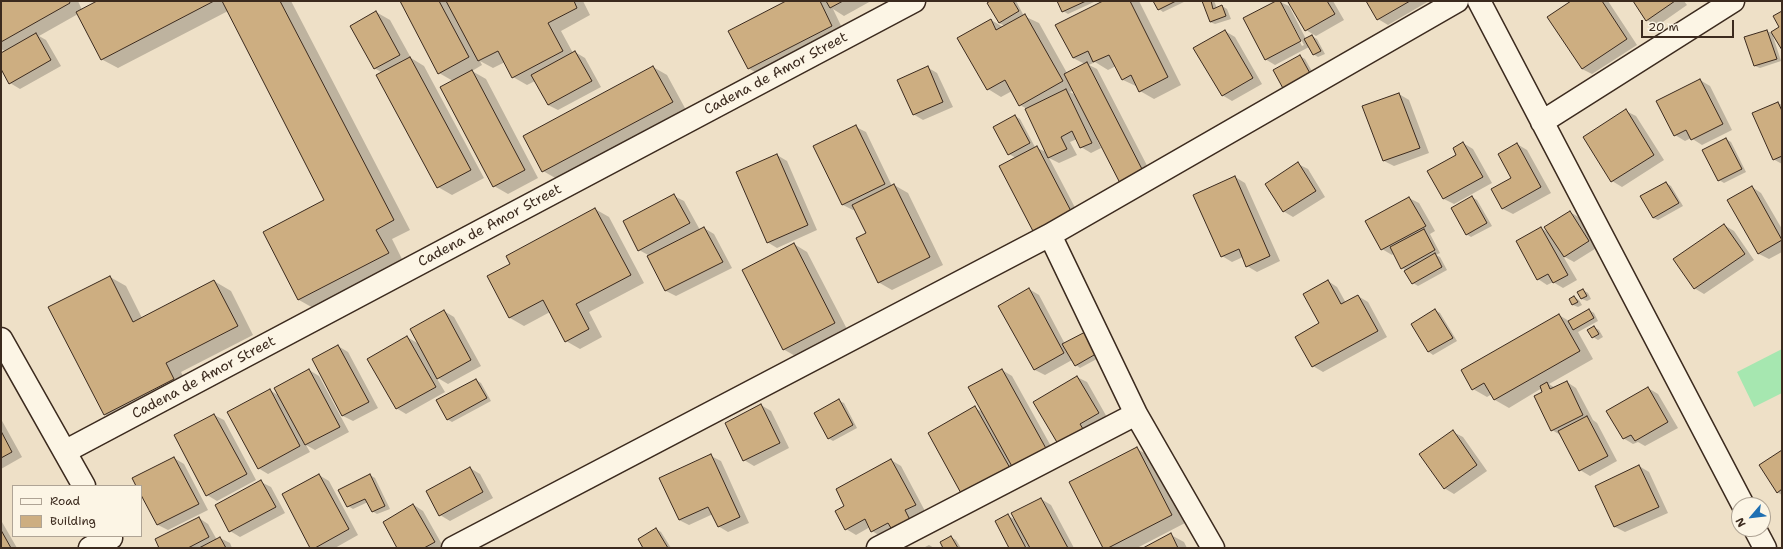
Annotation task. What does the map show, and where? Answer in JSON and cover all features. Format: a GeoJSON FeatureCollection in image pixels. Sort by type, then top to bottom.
{"type":"FeatureCollection","features":[{"type":"Feature","properties":{"kind":"street","name":"Cadena de Amor Street"},"geometry":{"type":"LineString","coordinates":[[66,451],[914,1]]}},
{"type":"Feature","properties":{"kind":"street"},"geometry":{"type":"LineString","coordinates":[[1479,1],[1739,497]]}},
{"type":"Feature","properties":{"kind":"street"},"geometry":{"type":"LineString","coordinates":[[1542,122],[1733,1]]}},
{"type":"Feature","properties":{"kind":"street"},"geometry":{"type":"LineString","coordinates":[[453,548],[1050,235],[1453,2]]}},
{"type":"Feature","properties":{"kind":"street"},"geometry":{"type":"LineString","coordinates":[[1050,235],[1136,414],[1213,548]]}},
{"type":"Feature","properties":{"kind":"street"},"geometry":{"type":"LineString","coordinates":[[1,339],[66,451],[83,485]]}},
{"type":"Feature","properties":{"kind":"street"},"geometry":{"type":"LineString","coordinates":[[878,548],[1136,414]]}},
{"type":"Feature","properties":{"kind":"street"},"geometry":{"type":"LineString","coordinates":[[1759,537],[1765,548]]}},
{"type":"Feature","properties":{"kind":"street"},"geometry":{"type":"LineString","coordinates":[[90,548],[112,541]]}},
{"type":"Feature","properties":{"kind":"green space"},"geometry":{"type":"Polygon","coordinates":[[[1782,349],[1782,393],[1754,407],[1737,372],[1782,349]]]}},
{"type":"Feature","properties":{"kind":"building"},"geometry":{"type":"Polygon","coordinates":[[[1,1],[69,1],[70,3],[1,42],[1,1]]]}},
{"type":"Feature","properties":{"kind":"building"},"geometry":{"type":"Polygon","coordinates":[[[97,1],[214,1],[101,60],[76,12],[97,1]]]}},
{"type":"Feature","properties":{"kind":"building"},"geometry":{"type":"Polygon","coordinates":[[[222,1],[280,1],[394,220],[376,230],[389,253],[298,300],[263,232],[324,200],[222,1]]]}},
{"type":"Feature","properties":{"kind":"building"},"geometry":{"type":"Polygon","coordinates":[[[400,1],[439,1],[469,57],[438,74],[400,1]]]}},
{"type":"Feature","properties":{"kind":"building"},"geometry":{"type":"Polygon","coordinates":[[[446,1],[574,1],[577,8],[548,23],[563,51],[512,78],[498,51],[478,61],[446,1]]]}},
{"type":"Feature","properties":{"kind":"building"},"geometry":{"type":"Polygon","coordinates":[[[786,1],[820,1],[832,26],[748,69],[728,31],[786,1]]]}},
{"type":"Feature","properties":{"kind":"building"},"geometry":{"type":"Polygon","coordinates":[[[826,1],[843,1],[830,8],[826,1]]]}},
{"type":"Feature","properties":{"kind":"building"},"geometry":{"type":"Polygon","coordinates":[[[990,1],[1013,1],[1019,11],[999,23],[987,3],[990,1]]]}},
{"type":"Feature","properties":{"kind":"building"},"geometry":{"type":"Polygon","coordinates":[[[1057,1],[1086,1],[1062,12],[1057,1]]]}},
{"type":"Feature","properties":{"kind":"building"},"geometry":{"type":"Polygon","coordinates":[[[1103,1],[1130,1],[1168,77],[1139,92],[1131,75],[1122,80],[1109,55],[1093,62],[1088,51],[1073,58],[1055,25],[1103,1]]]}},
{"type":"Feature","properties":{"kind":"building"},"geometry":{"type":"Polygon","coordinates":[[[1153,1],[1176,1],[1158,10],[1153,1]]]}},
{"type":"Feature","properties":{"kind":"building"},"geometry":{"type":"Polygon","coordinates":[[[1202,1],[1211,1],[1213,9],[1222,5],[1226,16],[1210,22],[1202,1]]]}},
{"type":"Feature","properties":{"kind":"building"},"geometry":{"type":"Polygon","coordinates":[[[1276,1],[1280,1],[1301,41],[1265,60],[1243,18],[1276,1]]]}},
{"type":"Feature","properties":{"kind":"building"},"geometry":{"type":"Polygon","coordinates":[[[1327,1],[1335,14],[1305,31],[1288,2],[1327,1]]]}},
{"type":"Feature","properties":{"kind":"building"},"geometry":{"type":"Polygon","coordinates":[[[1366,1],[1410,1],[1377,20],[1366,1]]]}},
{"type":"Feature","properties":{"kind":"building"},"geometry":{"type":"Polygon","coordinates":[[[1571,1],[1602,1],[1627,39],[1582,69],[1547,17],[1571,1]]]}},
{"type":"Feature","properties":{"kind":"building"},"geometry":{"type":"Polygon","coordinates":[[[1633,1],[1675,1],[1646,21],[1633,1]]]}},
{"type":"Feature","properties":{"kind":"building"},"geometry":{"type":"Polygon","coordinates":[[[376,11],[400,55],[374,69],[350,26],[376,11]]]}},
{"type":"Feature","properties":{"kind":"building"},"geometry":{"type":"Polygon","coordinates":[[[1782,11],[1782,50],[1771,32],[1779,27],[1773,16],[1782,11]]]}},
{"type":"Feature","properties":{"kind":"building"},"geometry":{"type":"Polygon","coordinates":[[[1025,14],[1063,81],[1019,106],[1005,80],[987,90],[957,38],[991,19],[996,30],[1025,14]]]}},
{"type":"Feature","properties":{"kind":"building"},"geometry":{"type":"Polygon","coordinates":[[[1225,30],[1253,78],[1222,96],[1193,48],[1225,30]]]}},
{"type":"Feature","properties":{"kind":"building"},"geometry":{"type":"Polygon","coordinates":[[[1767,30],[1777,59],[1754,66],[1744,37],[1767,30]]]}},
{"type":"Feature","properties":{"kind":"building"},"geometry":{"type":"Polygon","coordinates":[[[36,33],[51,60],[9,84],[1,69],[1,53],[36,33]]]}},
{"type":"Feature","properties":{"kind":"building"},"geometry":{"type":"Polygon","coordinates":[[[1312,35],[1321,51],[1313,55],[1304,39],[1312,35]]]}},
{"type":"Feature","properties":{"kind":"building"},"geometry":{"type":"Polygon","coordinates":[[[575,51],[592,81],[548,105],[531,75],[575,51]]]}},
{"type":"Feature","properties":{"kind":"building"},"geometry":{"type":"Polygon","coordinates":[[[1300,55],[1312,77],[1285,92],[1273,70],[1300,55]]]}},
{"type":"Feature","properties":{"kind":"building"},"geometry":{"type":"Polygon","coordinates":[[[410,57],[471,170],[437,188],[376,75],[410,57]]]}},
{"type":"Feature","properties":{"kind":"building"},"geometry":{"type":"Polygon","coordinates":[[[1087,62],[1144,173],[1121,185],[1064,74],[1087,62]]]}},
{"type":"Feature","properties":{"kind":"building"},"geometry":{"type":"Polygon","coordinates":[[[653,66],[673,102],[542,172],[523,136],[653,66]]]}},
{"type":"Feature","properties":{"kind":"building"},"geometry":{"type":"Polygon","coordinates":[[[928,66],[943,102],[913,115],[897,80],[928,66]]]}},
{"type":"Feature","properties":{"kind":"building"},"geometry":{"type":"Polygon","coordinates":[[[472,70],[525,170],[493,187],[440,87],[472,70]]]}},
{"type":"Feature","properties":{"kind":"building"},"geometry":{"type":"Polygon","coordinates":[[[1700,79],[1723,124],[1691,140],[1686,130],[1674,136],[1656,101],[1700,79]]]}},
{"type":"Feature","properties":{"kind":"building"},"geometry":{"type":"Polygon","coordinates":[[[1066,89],[1092,143],[1080,148],[1072,131],[1061,137],[1067,149],[1048,158],[1025,109],[1066,89]]]}},
{"type":"Feature","properties":{"kind":"building"},"geometry":{"type":"Polygon","coordinates":[[[1399,93],[1420,148],[1383,161],[1362,106],[1399,93]]]}},
{"type":"Feature","properties":{"kind":"building"},"geometry":{"type":"Polygon","coordinates":[[[1778,102],[1782,111],[1782,156],[1773,160],[1752,113],[1778,102]]]}},
{"type":"Feature","properties":{"kind":"building"},"geometry":{"type":"Polygon","coordinates":[[[1626,109],[1654,155],[1611,182],[1583,137],[1626,109]]]}},
{"type":"Feature","properties":{"kind":"building"},"geometry":{"type":"Polygon","coordinates":[[[1015,115],[1030,143],[1008,155],[993,127],[1015,115]]]}},
{"type":"Feature","properties":{"kind":"building"},"geometry":{"type":"Polygon","coordinates":[[[856,125],[885,184],[842,205],[813,146],[856,125]]]}},
{"type":"Feature","properties":{"kind":"building"},"geometry":{"type":"Polygon","coordinates":[[[1726,138],[1742,169],[1718,181],[1702,150],[1726,138]]]}},
{"type":"Feature","properties":{"kind":"building"},"geometry":{"type":"Polygon","coordinates":[[[1463,142],[1483,177],[1443,199],[1427,171],[1456,155],[1453,148],[1463,142]]]}},
{"type":"Feature","properties":{"kind":"building"},"geometry":{"type":"Polygon","coordinates":[[[1517,143],[1541,187],[1502,209],[1491,189],[1511,178],[1498,154],[1517,143]]]}},
{"type":"Feature","properties":{"kind":"building"},"geometry":{"type":"Polygon","coordinates":[[[1037,146],[1072,213],[1034,233],[999,166],[1037,146]]]}},
{"type":"Feature","properties":{"kind":"building"},"geometry":{"type":"Polygon","coordinates":[[[777,154],[808,225],[767,243],[736,172],[777,154]]]}},
{"type":"Feature","properties":{"kind":"building"},"geometry":{"type":"Polygon","coordinates":[[[1298,162],[1316,191],[1283,212],[1265,184],[1298,162]]]}},
{"type":"Feature","properties":{"kind":"building"},"geometry":{"type":"Polygon","coordinates":[[[1235,176],[1270,256],[1246,267],[1239,249],[1221,257],[1193,195],[1235,176]]]}},
{"type":"Feature","properties":{"kind":"building"},"geometry":{"type":"Polygon","coordinates":[[[1666,182],[1679,203],[1653,218],[1640,196],[1666,182]]]}},
{"type":"Feature","properties":{"kind":"building"},"geometry":{"type":"Polygon","coordinates":[[[894,184],[930,257],[878,283],[856,238],[866,233],[852,205],[894,184]]]}},
{"type":"Feature","properties":{"kind":"building"},"geometry":{"type":"Polygon","coordinates":[[[1752,186],[1782,240],[1758,254],[1727,200],[1752,186]]]}},
{"type":"Feature","properties":{"kind":"building"},"geometry":{"type":"Polygon","coordinates":[[[674,194],[690,223],[638,251],[623,221],[674,194]]]}},
{"type":"Feature","properties":{"kind":"building"},"geometry":{"type":"Polygon","coordinates":[[[1472,196],[1487,223],[1466,235],[1451,208],[1472,196]]]}},
{"type":"Feature","properties":{"kind":"building"},"geometry":{"type":"Polygon","coordinates":[[[1409,197],[1426,226],[1381,250],[1365,221],[1409,197]]]}},
{"type":"Feature","properties":{"kind":"building"},"geometry":{"type":"Polygon","coordinates":[[[595,208],[631,275],[576,304],[589,329],[565,342],[543,300],[509,318],[487,276],[510,264],[506,256],[595,208]]]}},
{"type":"Feature","properties":{"kind":"building"},"geometry":{"type":"Polygon","coordinates":[[[1570,211],[1589,241],[1564,257],[1544,227],[1570,211]]]}},
{"type":"Feature","properties":{"kind":"building"},"geometry":{"type":"Polygon","coordinates":[[[1724,224],[1745,254],[1694,289],[1673,259],[1724,224]]]}},
{"type":"Feature","properties":{"kind":"building"},"geometry":{"type":"Polygon","coordinates":[[[704,227],[723,262],[665,291],[647,256],[704,227]]]}},
{"type":"Feature","properties":{"kind":"building"},"geometry":{"type":"Polygon","coordinates":[[[1541,227],[1568,275],[1553,283],[1548,274],[1537,280],[1516,241],[1541,227]]]}},
{"type":"Feature","properties":{"kind":"building"},"geometry":{"type":"Polygon","coordinates":[[[1424,229],[1435,250],[1401,269],[1390,247],[1424,229]]]}},
{"type":"Feature","properties":{"kind":"building"},"geometry":{"type":"Polygon","coordinates":[[[794,243],[835,323],[783,350],[742,270],[794,243]]]}},
{"type":"Feature","properties":{"kind":"building"},"geometry":{"type":"Polygon","coordinates":[[[1435,253],[1442,267],[1412,284],[1404,271],[1435,253]]]}},
{"type":"Feature","properties":{"kind":"building"},"geometry":{"type":"Polygon","coordinates":[[[110,276],[133,322],[214,280],[238,326],[166,363],[174,379],[104,415],[48,307],[110,276]]]}},
{"type":"Feature","properties":{"kind":"building"},"geometry":{"type":"Polygon","coordinates":[[[1328,280],[1341,304],[1358,295],[1378,331],[1312,367],[1295,337],[1319,323],[1303,294],[1328,280]]]}},
{"type":"Feature","properties":{"kind":"building"},"geometry":{"type":"Polygon","coordinates":[[[1029,288],[1064,353],[1034,370],[998,306],[1029,288]]]}},
{"type":"Feature","properties":{"kind":"building"},"geometry":{"type":"Polygon","coordinates":[[[1583,289],[1587,296],[1581,299],[1577,292],[1583,289]]]}},
{"type":"Feature","properties":{"kind":"building"},"geometry":{"type":"Polygon","coordinates":[[[1574,296],[1578,302],[1572,305],[1569,299],[1574,296]]]}},
{"type":"Feature","properties":{"kind":"building"},"geometry":{"type":"Polygon","coordinates":[[[1435,309],[1453,338],[1428,352],[1411,324],[1435,309]]]}},
{"type":"Feature","properties":{"kind":"building"},"geometry":{"type":"Polygon","coordinates":[[[1589,309],[1594,318],[1573,330],[1568,321],[1589,309]]]}},
{"type":"Feature","properties":{"kind":"building"},"geometry":{"type":"Polygon","coordinates":[[[444,310],[471,360],[437,379],[410,329],[444,310]]]}},
{"type":"Feature","properties":{"kind":"building"},"geometry":{"type":"Polygon","coordinates":[[[1559,314],[1580,351],[1494,400],[1484,383],[1472,390],[1461,370],[1559,314]]]}},
{"type":"Feature","properties":{"kind":"building"},"geometry":{"type":"Polygon","coordinates":[[[1594,326],[1599,334],[1592,338],[1587,330],[1594,326]]]}},
{"type":"Feature","properties":{"kind":"building"},"geometry":{"type":"Polygon","coordinates":[[[1089,330],[1101,351],[1075,366],[1062,344],[1089,330]]]}},
{"type":"Feature","properties":{"kind":"building"},"geometry":{"type":"Polygon","coordinates":[[[407,336],[436,387],[396,409],[367,359],[407,336]]]}},
{"type":"Feature","properties":{"kind":"building"},"geometry":{"type":"Polygon","coordinates":[[[338,345],[369,402],[342,416],[312,359],[338,345]]]}},
{"type":"Feature","properties":{"kind":"building"},"geometry":{"type":"Polygon","coordinates":[[[309,369],[340,427],[305,445],[274,388],[309,369]]]}},
{"type":"Feature","properties":{"kind":"building"},"geometry":{"type":"Polygon","coordinates":[[[1002,369],[1048,452],[1014,470],[968,387],[1002,369]]]}},
{"type":"Feature","properties":{"kind":"building"},"geometry":{"type":"Polygon","coordinates":[[[1077,376],[1099,413],[1080,424],[1086,434],[1061,449],[1033,402],[1077,376]]]}},
{"type":"Feature","properties":{"kind":"building"},"geometry":{"type":"Polygon","coordinates":[[[476,379],[487,398],[447,420],[436,400],[476,379]]]}},
{"type":"Feature","properties":{"kind":"building"},"geometry":{"type":"Polygon","coordinates":[[[1567,381],[1583,415],[1551,431],[1534,396],[1542,392],[1540,386],[1547,382],[1550,389],[1567,381]]]}},
{"type":"Feature","properties":{"kind":"building"},"geometry":{"type":"Polygon","coordinates":[[[1648,387],[1668,422],[1635,441],[1631,435],[1623,439],[1606,411],[1648,387]]]}},
{"type":"Feature","properties":{"kind":"building"},"geometry":{"type":"Polygon","coordinates":[[[270,389],[300,446],[258,469],[227,412],[270,389]]]}},
{"type":"Feature","properties":{"kind":"building"},"geometry":{"type":"Polygon","coordinates":[[[839,399],[853,425],[828,439],[814,413],[839,399]]]}},
{"type":"Feature","properties":{"kind":"building"},"geometry":{"type":"Polygon","coordinates":[[[761,404],[780,443],[743,461],[725,423],[761,404]]]}},
{"type":"Feature","properties":{"kind":"building"},"geometry":{"type":"Polygon","coordinates":[[[975,406],[1010,468],[962,495],[928,433],[975,406]]]}},
{"type":"Feature","properties":{"kind":"building"},"geometry":{"type":"Polygon","coordinates":[[[214,414],[247,474],[206,496],[174,435],[214,414]]]}},
{"type":"Feature","properties":{"kind":"building"},"geometry":{"type":"Polygon","coordinates":[[[1587,416],[1608,456],[1579,471],[1558,431],[1587,416]]]}},
{"type":"Feature","properties":{"kind":"building"},"geometry":{"type":"Polygon","coordinates":[[[1453,430],[1477,465],[1444,489],[1419,454],[1453,430]]]}},
{"type":"Feature","properties":{"kind":"building"},"geometry":{"type":"Polygon","coordinates":[[[1,431],[12,452],[1,458],[1,431]]]}},
{"type":"Feature","properties":{"kind":"building"},"geometry":{"type":"Polygon","coordinates":[[[1137,447],[1172,515],[1108,548],[1103,548],[1069,482],[1137,447]]]}},
{"type":"Feature","properties":{"kind":"building"},"geometry":{"type":"Polygon","coordinates":[[[1782,450],[1782,489],[1777,493],[1759,465],[1782,450]]]}},
{"type":"Feature","properties":{"kind":"building"},"geometry":{"type":"Polygon","coordinates":[[[711,454],[740,517],[718,527],[708,507],[679,520],[659,478],[711,454]]]}},
{"type":"Feature","properties":{"kind":"building"},"geometry":{"type":"Polygon","coordinates":[[[174,457],[199,504],[157,525],[142,497],[142,485],[136,485],[132,478],[174,457]]]}},
{"type":"Feature","properties":{"kind":"building"},"geometry":{"type":"Polygon","coordinates":[[[891,459],[916,505],[905,510],[912,524],[894,533],[888,523],[871,532],[865,519],[845,530],[835,511],[844,506],[836,489],[891,459]]]}},
{"type":"Feature","properties":{"kind":"building"},"geometry":{"type":"Polygon","coordinates":[[[1639,465],[1659,507],[1614,527],[1595,486],[1639,465]]]}},
{"type":"Feature","properties":{"kind":"building"},"geometry":{"type":"Polygon","coordinates":[[[470,467],[483,492],[439,516],[426,491],[470,467]]]}},
{"type":"Feature","properties":{"kind":"building"},"geometry":{"type":"Polygon","coordinates":[[[319,474],[349,529],[315,548],[310,548],[282,494],[319,474]]]}},
{"type":"Feature","properties":{"kind":"building"},"geometry":{"type":"Polygon","coordinates":[[[370,474],[385,506],[372,512],[365,499],[347,507],[338,490],[370,474]]]}},
{"type":"Feature","properties":{"kind":"building"},"geometry":{"type":"Polygon","coordinates":[[[261,480],[276,507],[229,532],[215,505],[261,480]]]}},
{"type":"Feature","properties":{"kind":"building"},"geometry":{"type":"Polygon","coordinates":[[[1041,498],[1068,548],[1030,548],[1011,513],[1041,498]]]}},
{"type":"Feature","properties":{"kind":"building"},"geometry":{"type":"Polygon","coordinates":[[[413,504],[435,542],[424,548],[397,548],[383,522],[413,504]]]}},
{"type":"Feature","properties":{"kind":"building"},"geometry":{"type":"Polygon","coordinates":[[[1008,514],[1026,548],[1009,548],[995,521],[1008,514]]]}},
{"type":"Feature","properties":{"kind":"building"},"geometry":{"type":"Polygon","coordinates":[[[199,517],[209,537],[188,548],[159,548],[155,539],[199,517]]]}},
{"type":"Feature","properties":{"kind":"building"},"geometry":{"type":"Polygon","coordinates":[[[656,528],[668,548],[643,548],[638,539],[656,528]]]}},
{"type":"Feature","properties":{"kind":"building"},"geometry":{"type":"Polygon","coordinates":[[[1,530],[11,548],[1,548],[1,530]]]}},
{"type":"Feature","properties":{"kind":"building"},"geometry":{"type":"Polygon","coordinates":[[[1171,533],[1178,548],[1143,548],[1171,533]]]}},
{"type":"Feature","properties":{"kind":"building"},"geometry":{"type":"Polygon","coordinates":[[[951,536],[958,548],[943,548],[940,542],[951,536]]]}},
{"type":"Feature","properties":{"kind":"building"},"geometry":{"type":"Polygon","coordinates":[[[220,537],[226,548],[199,548],[220,537]]]}}]}
